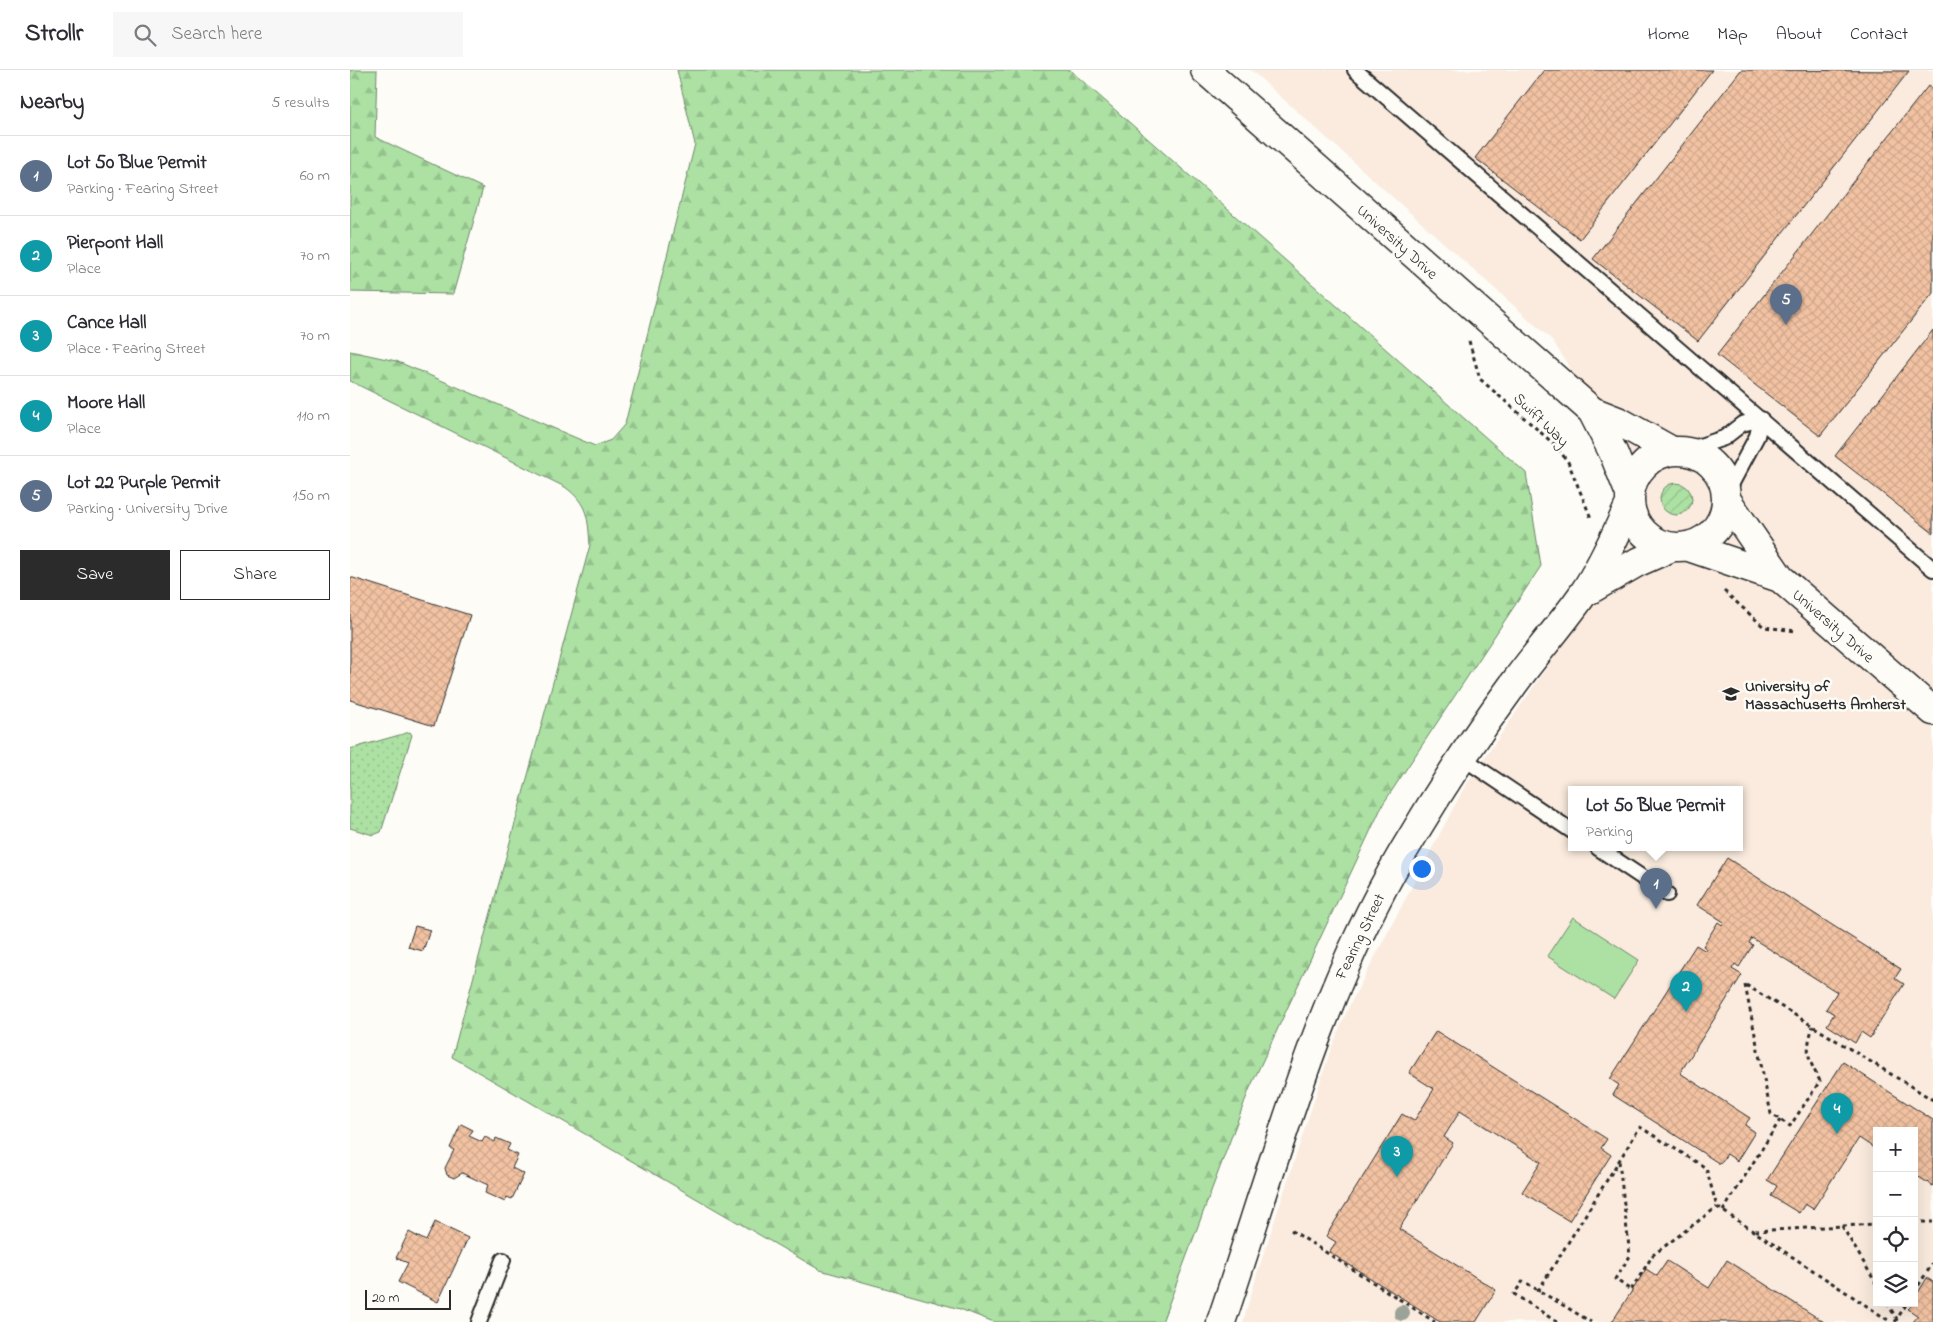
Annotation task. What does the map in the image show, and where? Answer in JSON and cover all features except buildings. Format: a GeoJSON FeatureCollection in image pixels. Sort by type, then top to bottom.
{"type":"FeatureCollection","features":[{"type":"Feature","properties":{"kind":"main road","name":"University Drive"},"geometry":{"type":"LineString","coordinates":[[1205,70],[1592,410],[1678,451],[1697,455],[1713,466],[1723,483],[1726,497],[1780,578],[1933,711]]}},
{"type":"Feature","properties":{"kind":"main road","name":"University Drive"},"geometry":{"type":"LineString","coordinates":[[1592,410],[1630,499],[1634,519],[1643,533],[1657,542],[1679,546],[1780,578]]}},
{"type":"Feature","properties":{"kind":"main road"},"geometry":{"type":"LineString","coordinates":[[1630,499],[1633,482],[1644,466],[1659,455],[1678,451]]}},
{"type":"Feature","properties":{"kind":"main road"},"geometry":{"type":"LineString","coordinates":[[1679,546],[1702,541],[1714,530],[1723,516],[1726,497]]}},
{"type":"Feature","properties":{"kind":"main road","name":"Fearing Street"},"geometry":{"type":"LineString","coordinates":[[1221,1322],[1285,1125],[1336,984],[1358,934],[1385,883],[1463,758],[1505,695],[1584,593],[1613,542],[1630,499]]}},
{"type":"Feature","properties":{"kind":"main road","name":"Fearing Street"},"geometry":{"type":"LineString","coordinates":[[1584,593],[1636,563],[1679,546]]}},
{"type":"Feature","properties":{"kind":"lane"},"geometry":{"type":"LineString","coordinates":[[1355,70],[1933,569]]}},
{"type":"Feature","properties":{"kind":"lane"},"geometry":{"type":"LineString","coordinates":[[1678,451],[1724,438],[1742,424],[1761,420]]}},
{"type":"Feature","properties":{"kind":"lane"},"geometry":{"type":"LineString","coordinates":[[1726,497],[1757,436],[1761,420]]}},
{"type":"Feature","properties":{"kind":"lane"},"geometry":{"type":"LineString","coordinates":[[1463,758],[1568,828]]}},
{"type":"Feature","properties":{"kind":"lane"},"geometry":{"type":"LineString","coordinates":[[1602,851],[1667,894]]}},
{"type":"Feature","properties":{"kind":"lane"},"geometry":{"type":"LineString","coordinates":[[479,1322],[503,1260]]}},
{"type":"Feature","properties":{"kind":"path","name":"Swift Way"},"geometry":{"type":"LineString","coordinates":[[1480,379],[1555,445],[1568,462],[1589,515],[1595,521]]}},
{"type":"Feature","properties":{"kind":"path"},"geometry":{"type":"LineString","coordinates":[[1719,586],[1764,627]]}},
{"type":"Feature","properties":{"kind":"path"},"geometry":{"type":"LineString","coordinates":[[1813,1026],[1807,1047],[1811,1064],[1820,1081],[1790,1126],[1780,1120],[1771,1114],[1745,985],[1813,1026],[1933,1100]]}},
{"type":"Feature","properties":{"kind":"path"},"geometry":{"type":"LineString","coordinates":[[1723,1211],[1780,1120]]}},
{"type":"Feature","properties":{"kind":"path"},"geometry":{"type":"LineString","coordinates":[[1538,1291],[1640,1127],[1706,1168],[1717,1207],[1891,1322]]}},
{"type":"Feature","properties":{"kind":"path"},"geometry":{"type":"LineString","coordinates":[[1619,1160],[1630,1256],[1615,1279],[1631,1290],[1653,1255],[1717,1207]]}},
{"type":"Feature","properties":{"kind":"path"},"geometry":{"type":"LineString","coordinates":[[1918,1222],[1933,1222]]}},
{"type":"Feature","properties":{"kind":"path"},"geometry":{"type":"LineString","coordinates":[[1754,1232],[1873,1224]]}},
{"type":"Feature","properties":{"kind":"path"},"geometry":{"type":"LineString","coordinates":[[1842,1226],[1873,1278]]}},
{"type":"Feature","properties":{"kind":"path"},"geometry":{"type":"LineString","coordinates":[[1292,1230],[1434,1322]]}},
{"type":"Feature","properties":{"kind":"path"},"geometry":{"type":"LineString","coordinates":[[1918,1286],[1933,1262]]}},
{"type":"Feature","properties":{"kind":"path"},"geometry":{"type":"LineString","coordinates":[[1557,1322],[1514,1294],[1523,1281],[1591,1322]]}},
{"type":"Feature","properties":{"kind":"path"},"geometry":{"type":"LineString","coordinates":[[1890,1307],[1896,1320]]}},
{"type":"Feature","properties":{"kind":"path"},"geometry":{"type":"LineString","coordinates":[[1896,1320],[1904,1307]]}},
{"type":"Feature","properties":{"kind":"shaded area","name":"University of Massachusetts Amherst"},"geometry":{"type":"Polygon","coordinates":[[[1251,70],[1933,70],[1933,1322],[1243,1322],[1331,1049],[1349,1006],[1464,788],[1596,596],[1627,534],[1610,429],[1552,340],[1251,70]]]}},
{"type":"Feature","properties":{"kind":"green space"},"geometry":{"type":"Polygon","coordinates":[[[350,70],[377,70],[375,137],[483,188],[453,294],[350,292],[350,70]]]}},
{"type":"Feature","properties":{"kind":"green space"},"geometry":{"type":"Polygon","coordinates":[[[677,70],[1070,70],[1526,473],[1541,566],[1383,804],[1249,1090],[1162,1322],[994,1322],[960,1309],[820,1270],[452,1057],[590,545],[587,519],[578,499],[565,487],[350,381],[350,351],[396,361],[595,446],[611,440],[625,424],[695,144],[677,70]]]}},
{"type":"Feature","properties":{"kind":"green space"},"geometry":{"type":"Polygon","coordinates":[[[1676,483],[1687,488],[1692,499],[1687,510],[1676,515],[1665,510],[1660,499],[1665,488],[1676,483]]]}},
{"type":"Feature","properties":{"kind":"green space"},"geometry":{"type":"Polygon","coordinates":[[[410,732],[412,735],[381,832],[373,835],[350,828],[350,749],[410,732]]]}},
{"type":"Feature","properties":{"kind":"green space"},"geometry":{"type":"Polygon","coordinates":[[[1573,917],[1639,960],[1614,999],[1547,956],[1573,917]]]}},
{"type":"Feature","properties":{"kind":"place","name":"Lot 22 Purple Permit"},"geometry":{"type":"Point","coordinates":[1786,325]}},
{"type":"Feature","properties":{"kind":"place","name":"University of Massachusetts Amherst"},"geometry":{"type":"Point","coordinates":[1731,694]}},
{"type":"Feature","properties":{"kind":"place","name":"Lot 50 Blue Permit"},"geometry":{"type":"Point","coordinates":[1656,909]}},
{"type":"Feature","properties":{"kind":"place","name":"Pierpont Hall"},"geometry":{"type":"Point","coordinates":[1686,1012]}},
{"type":"Feature","properties":{"kind":"place","name":"Moore Hall"},"geometry":{"type":"Point","coordinates":[1837,1134]}},
{"type":"Feature","properties":{"kind":"place","name":"Cance Hall"},"geometry":{"type":"Point","coordinates":[1397,1177]}}]}
